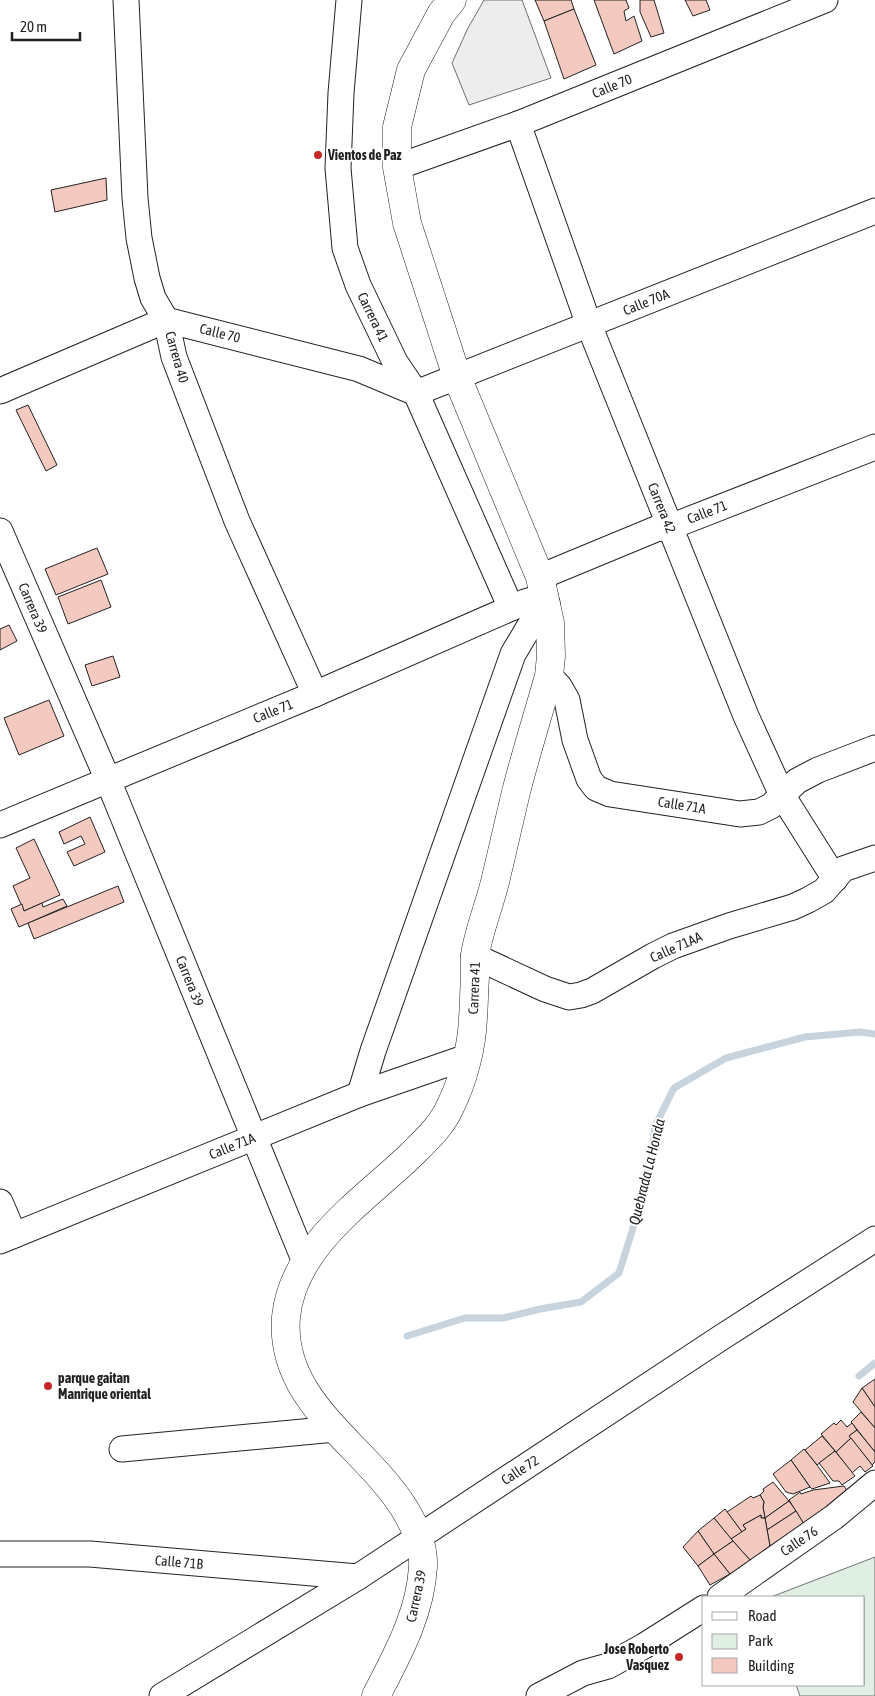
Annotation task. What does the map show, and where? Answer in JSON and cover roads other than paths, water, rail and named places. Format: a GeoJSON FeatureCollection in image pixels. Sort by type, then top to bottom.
{"type":"FeatureCollection","features":[{"type":"Feature","properties":{"kind":"main road","name":"Carrera 41"},"geometry":{"type":"LineString","coordinates":[[305,1262],[353,1206],[431,1136],[450,1110],[458,1091],[467,1057],[473,1022],[474,956],[549,676],[551,639],[544,592],[457,377],[407,223],[397,167],[397,127],[411,70],[441,14],[452,0]]}},
{"type":"Feature","properties":{"kind":"main road","name":"Carrera 39"},"geometry":{"type":"LineString","coordinates":[[305,1262],[297,1276],[288,1303],[286,1316],[287,1344],[294,1373],[319,1411],[386,1482],[419,1536],[423,1565],[415,1613],[406,1637],[376,1696]]}},
{"type":"Feature","properties":{"kind":"street","name":"Carrera 40"},"geometry":{"type":"LineString","coordinates":[[126,0],[135,198],[139,238],[147,278],[153,298],[166,320],[174,357],[236,521],[315,694]]}},
{"type":"Feature","properties":{"kind":"street","name":"Carrera 41"},"geometry":{"type":"LineString","coordinates":[[349,0],[341,93],[338,168],[345,248],[358,285],[391,354],[416,393],[511,608]]}},
{"type":"Feature","properties":{"kind":"street","name":"Calle 70"},"geometry":{"type":"LineString","coordinates":[[397,167],[518,124],[825,0]]}},
{"type":"Feature","properties":{"kind":"street","name":"Carrera 42"},"geometry":{"type":"LineString","coordinates":[[518,124],[589,325],[746,716],[782,795],[835,879]]}},
{"type":"Feature","properties":{"kind":"street","name":"Calle 70A"},"geometry":{"type":"LineString","coordinates":[[416,393],[875,211]]}},
{"type":"Feature","properties":{"kind":"street"},"geometry":{"type":"LineString","coordinates":[[0,390],[166,320]]}},
{"type":"Feature","properties":{"kind":"street","name":"Calle 70"},"geometry":{"type":"LineString","coordinates":[[166,320],[359,369],[416,393]]}},
{"type":"Feature","properties":{"kind":"street","name":"Calle 71"},"geometry":{"type":"LineString","coordinates":[[0,825],[315,694],[511,608],[544,592],[656,529],[670,527],[875,447]]}},
{"type":"Feature","properties":{"kind":"street","name":"Carrera 39"},"geometry":{"type":"LineString","coordinates":[[0,531],[108,780],[305,1262]]}},
{"type":"Feature","properties":{"kind":"street"},"geometry":{"type":"LineString","coordinates":[[360,1094],[373,1051],[513,654],[527,630],[544,592]]}},
{"type":"Feature","properties":{"kind":"street","name":"Calle 71A"},"geometry":{"type":"LineString","coordinates":[[549,676],[559,686],[567,700],[574,740],[589,779],[596,788],[610,794],[740,814],[759,812],[771,806],[798,780],[818,770],[875,748]]}},
{"type":"Feature","properties":{"kind":"street","name":"Calle 71AA"},"geometry":{"type":"LineString","coordinates":[[474,956],[569,998],[592,991],[673,946],[729,926],[793,907],[824,891],[843,869],[875,858]]}},
{"type":"Feature","properties":{"kind":"street","name":"Calle 71A"},"geometry":{"type":"LineString","coordinates":[[7,1238],[360,1094],[467,1057]]}},
{"type":"Feature","properties":{"kind":"street"},"geometry":{"type":"LineString","coordinates":[[0,1202],[7,1238]]}},
{"type":"Feature","properties":{"kind":"street","name":"Calle 72"},"geometry":{"type":"LineString","coordinates":[[162,1696],[358,1577],[875,1239]]}},
{"type":"Feature","properties":{"kind":"street"},"geometry":{"type":"LineString","coordinates":[[122,1449],[335,1429]]}},
{"type":"Feature","properties":{"kind":"street","name":"Calle 76"},"geometry":{"type":"LineString","coordinates":[[721,1596],[834,1517],[875,1483]]}},
{"type":"Feature","properties":{"kind":"street","name":"Calle 71B"},"geometry":{"type":"LineString","coordinates":[[0,1554],[90,1554],[358,1577]]}},
{"type":"Feature","properties":{"kind":"street"},"geometry":{"type":"LineString","coordinates":[[539,1696],[583,1673],[608,1666],[702,1609]]}},
{"type":"Feature","properties":{"kind":"waterway","name":"Quebrada La Honda"},"geometry":{"type":"LineString","coordinates":[[407,1336],[465,1318],[503,1318],[581,1302],[619,1273],[648,1180],[655,1126],[674,1088],[726,1058],[805,1037],[860,1032],[875,1034]]}},
{"type":"Feature","properties":{"kind":"waterway"},"geometry":{"type":"LineString","coordinates":[[859,1376],[875,1363]]}},
{"type":"Feature","properties":{"kind":"place","name":"Vientos de Paz"},"geometry":{"type":"Point","coordinates":[318,155]}},
{"type":"Feature","properties":{"kind":"place","name":"parque gaitan Manrique oriental"},"geometry":{"type":"Point","coordinates":[48,1386]}},
{"type":"Feature","properties":{"kind":"place","name":"Jose Roberto Vasquez"},"geometry":{"type":"Point","coordinates":[679,1657]}}]}
